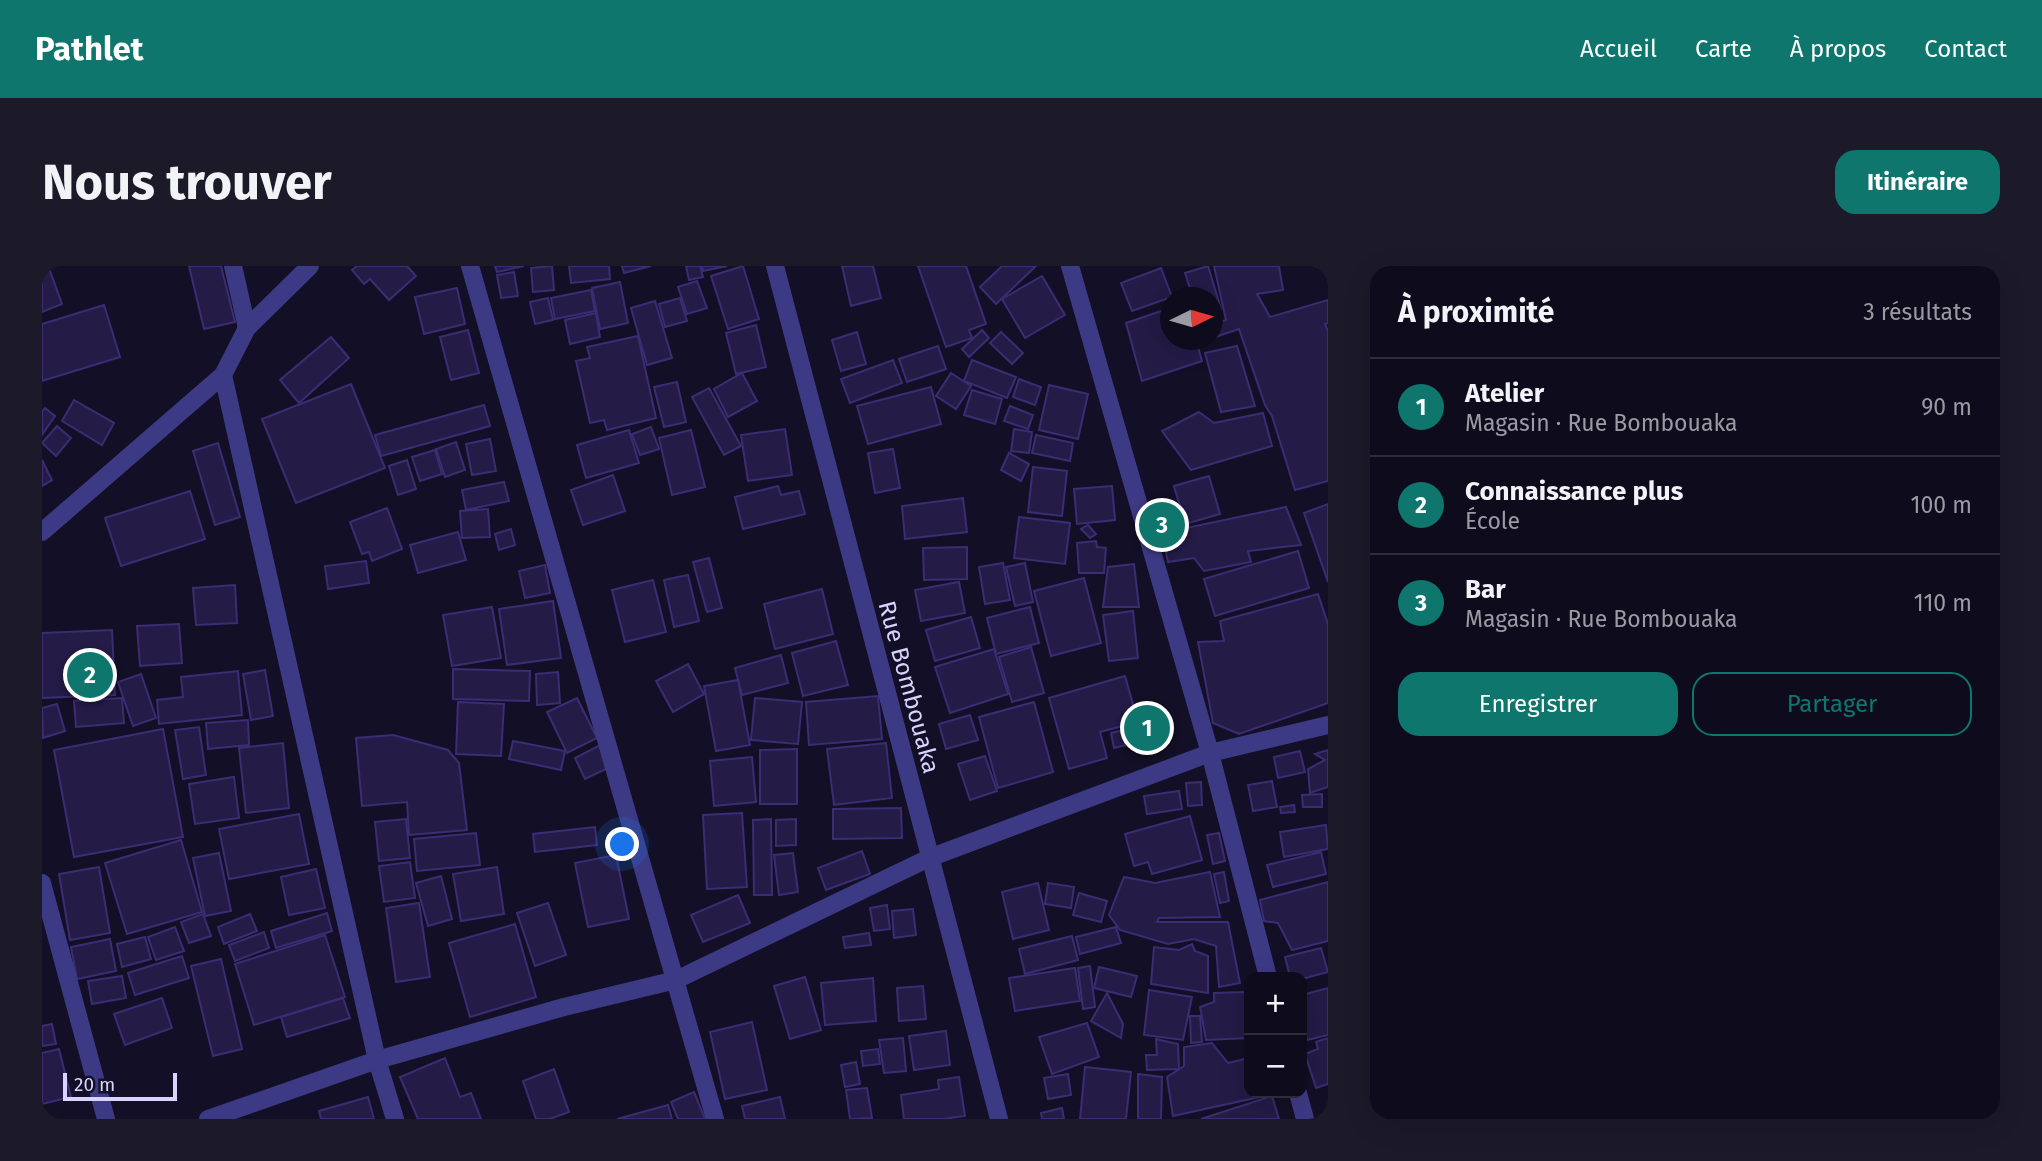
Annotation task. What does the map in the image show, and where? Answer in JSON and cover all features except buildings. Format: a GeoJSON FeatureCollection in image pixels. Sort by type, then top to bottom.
{"type":"FeatureCollection","features":[{"type":"Feature","properties":{"kind":"street"},"geometry":{"type":"LineString","coordinates":[[233,266],[247,327]]}},
{"type":"Feature","properties":{"kind":"street"},"geometry":{"type":"LineString","coordinates":[[42,532],[223,375],[247,327],[310,266]]}},
{"type":"Feature","properties":{"kind":"street"},"geometry":{"type":"LineString","coordinates":[[470,266],[715,1119]]}},
{"type":"Feature","properties":{"kind":"street","name":"Rue Bombouaka"},"geometry":{"type":"LineString","coordinates":[[775,266],[999,1119]]}},
{"type":"Feature","properties":{"kind":"street"},"geometry":{"type":"LineString","coordinates":[[1070,266],[1210,753],[1267,972]]}},
{"type":"Feature","properties":{"kind":"street"},"geometry":{"type":"LineString","coordinates":[[223,375],[377,1060],[395,1119]]}},
{"type":"Feature","properties":{"kind":"street"},"geometry":{"type":"LineString","coordinates":[[208,1119],[377,1060],[564,1006],[676,980],[929,858],[1210,753],[1328,725]]}},
{"type":"Feature","properties":{"kind":"street"},"geometry":{"type":"LineString","coordinates":[[42,883],[106,1119]]}},
{"type":"Feature","properties":{"kind":"street"},"geometry":{"type":"LineString","coordinates":[[1299,1098],[1305,1119]]}},
{"type":"Feature","properties":{"kind":"place","name":"Bar"},"geometry":{"type":"Point","coordinates":[1162,525]}},
{"type":"Feature","properties":{"kind":"place","name":"Connaissance plus"},"geometry":{"type":"Point","coordinates":[90,675]}},
{"type":"Feature","properties":{"kind":"place","name":"Atelier"},"geometry":{"type":"Point","coordinates":[1147,728]}}]}
